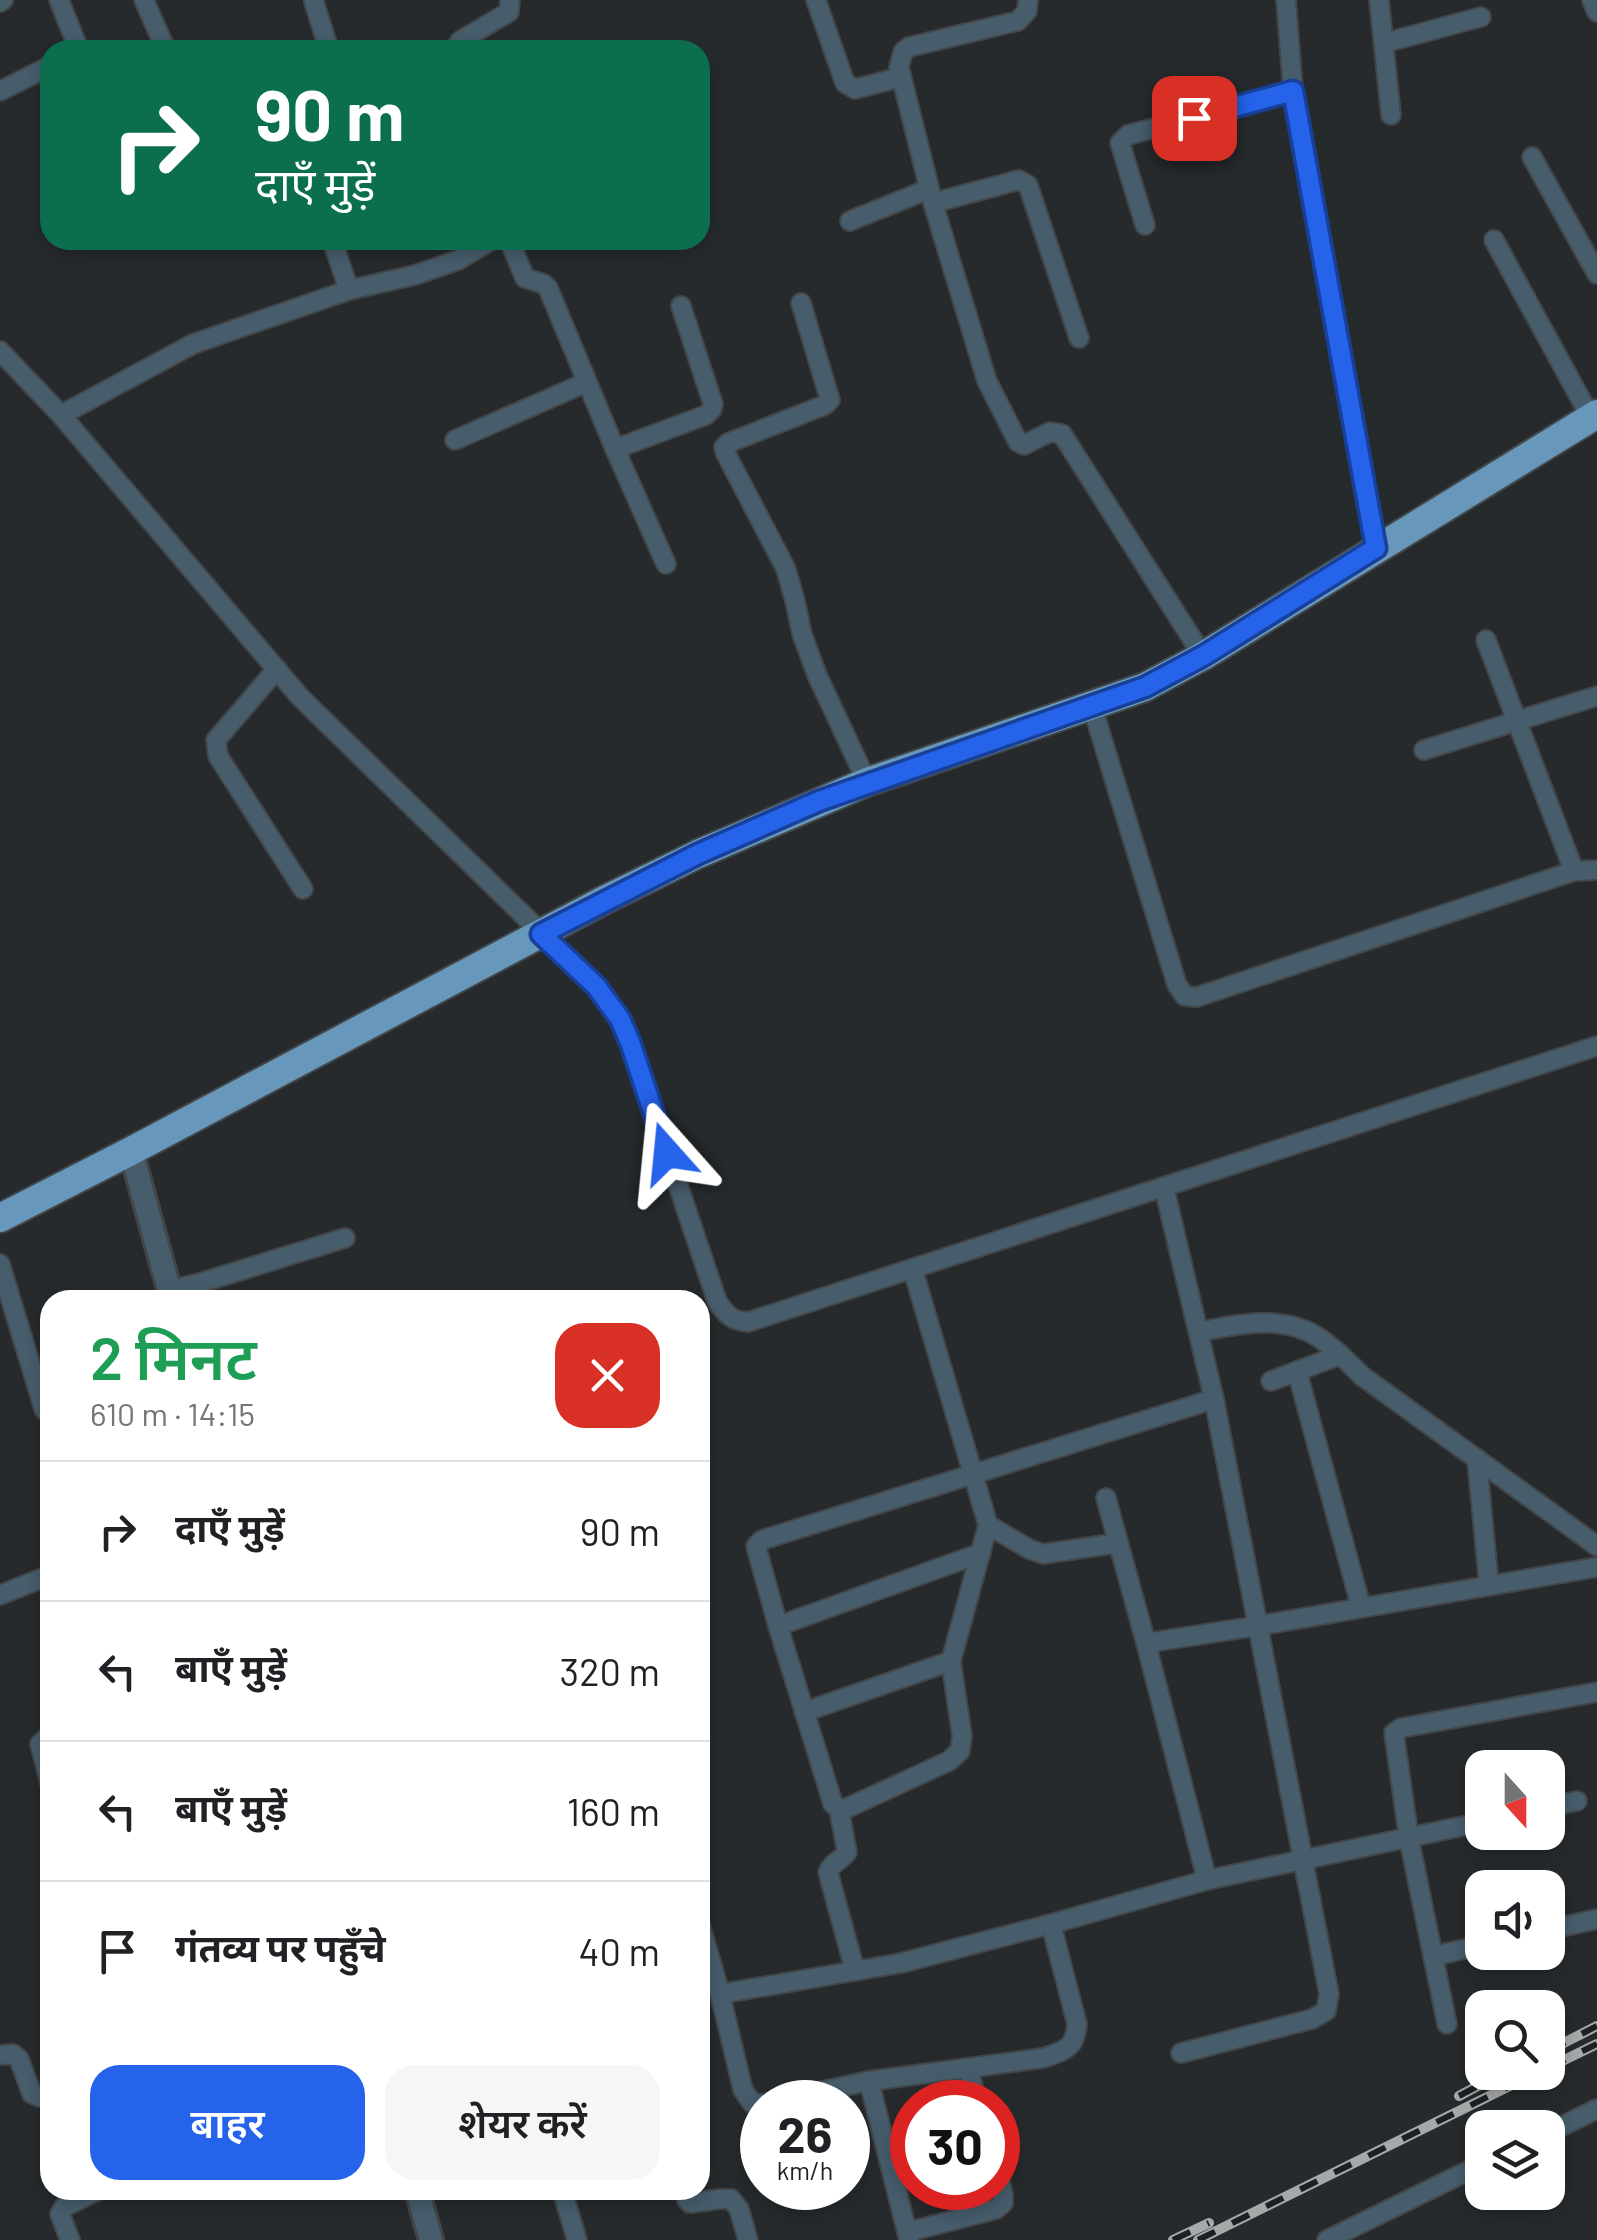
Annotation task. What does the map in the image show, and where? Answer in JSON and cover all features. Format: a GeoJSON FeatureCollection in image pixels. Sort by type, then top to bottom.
{"type":"FeatureCollection","features":[{"type":"Feature","properties":{"kind":"highway"},"geometry":{"type":"LineString","coordinates":[[0,1218],[698,854],[867,782],[1145,687],[1203,656],[1594,416]]}},
{"type":"Feature","properties":{"kind":"street"},"geometry":{"type":"LineString","coordinates":[[59,0],[75,40]]}},
{"type":"Feature","properties":{"kind":"street"},"geometry":{"type":"LineString","coordinates":[[144,0],[162,40]]}},
{"type":"Feature","properties":{"kind":"street"},"geometry":{"type":"LineString","coordinates":[[462,40],[509,12],[510,0]]}},
{"type":"Feature","properties":{"kind":"street"},"geometry":{"type":"LineString","coordinates":[[816,0],[845,83],[855,89],[901,77]]}},
{"type":"Feature","properties":{"kind":"street"},"geometry":{"type":"LineString","coordinates":[[1028,0],[1028,11],[1018,21],[910,47],[903,52],[899,67],[931,196],[987,380],[1018,442],[1024,445],[1050,432],[1062,434],[1203,656]]}},
{"type":"Feature","properties":{"kind":"street"},"geometry":{"type":"LineString","coordinates":[[1286,0],[1293,91],[1376,548]]}},
{"type":"Feature","properties":{"kind":"street"},"geometry":{"type":"LineString","coordinates":[[1379,0],[1391,115]]}},
{"type":"Feature","properties":{"kind":"street"},"geometry":{"type":"LineString","coordinates":[[1592,0],[1597,12]]}},
{"type":"Feature","properties":{"kind":"street"},"geometry":{"type":"LineString","coordinates":[[314,2],[327,40]]}},
{"type":"Feature","properties":{"kind":"street"},"geometry":{"type":"LineString","coordinates":[[1384,43],[1481,18]]}},
{"type":"Feature","properties":{"kind":"street"},"geometry":{"type":"LineString","coordinates":[[0,91],[40,71]]}},
{"type":"Feature","properties":{"kind":"street"},"geometry":{"type":"LineString","coordinates":[[1145,225],[1120,143],[1128,135],[1293,91]]}},
{"type":"Feature","properties":{"kind":"street"},"geometry":{"type":"LineString","coordinates":[[1532,158],[1597,274]]}},
{"type":"Feature","properties":{"kind":"street"},"geometry":{"type":"LineString","coordinates":[[850,221],[931,196],[1019,180],[1028,185],[1079,338]]}},
{"type":"Feature","properties":{"kind":"street"},"geometry":{"type":"LineString","coordinates":[[1494,240],[1594,416]]}},
{"type":"Feature","properties":{"kind":"street"},"geometry":{"type":"LineString","coordinates":[[335,250],[349,290]]}},
{"type":"Feature","properties":{"kind":"street"},"geometry":{"type":"LineString","coordinates":[[61,415],[194,344],[349,290],[429,270],[475,250]]}},
{"type":"Feature","properties":{"kind":"street"},"geometry":{"type":"LineString","coordinates":[[513,250],[526,278],[548,288],[666,564]]}},
{"type":"Feature","properties":{"kind":"street"},"geometry":{"type":"LineString","coordinates":[[801,303],[830,400],[724,447],[786,570],[807,648],[867,782]]}},
{"type":"Feature","properties":{"kind":"street"},"geometry":{"type":"LineString","coordinates":[[615,450],[706,415],[712,409],[681,306]]}},
{"type":"Feature","properties":{"kind":"street"},"geometry":{"type":"LineString","coordinates":[[2,356],[61,415],[300,697],[596,986],[620,1019],[630,1042],[717,1300],[737,1321],[748,1322],[913,1270],[1597,1046]]}},
{"type":"Feature","properties":{"kind":"street"},"geometry":{"type":"LineString","coordinates":[[455,440],[588,382]]}},
{"type":"Feature","properties":{"kind":"street"},"geometry":{"type":"LineString","coordinates":[[1486,640],[1574,871]]}},
{"type":"Feature","properties":{"kind":"street"},"geometry":{"type":"LineString","coordinates":[[277,670],[216,740],[216,748],[303,890]]}},
{"type":"Feature","properties":{"kind":"street"},"geometry":{"type":"LineString","coordinates":[[1424,750],[1597,696]]}},
{"type":"Feature","properties":{"kind":"street"},"geometry":{"type":"LineString","coordinates":[[1092,706],[1176,986],[1185,996],[1197,996],[1574,871],[1597,870]]}},
{"type":"Feature","properties":{"kind":"street"},"geometry":{"type":"LineString","coordinates":[[131,1151],[170,1290]]}},
{"type":"Feature","properties":{"kind":"street"},"geometry":{"type":"LineString","coordinates":[[1164,1187],[1214,1399],[1329,1994],[1326,2010],[1312,2020],[1182,2053]]}},
{"type":"Feature","properties":{"kind":"street"},"geometry":{"type":"LineString","coordinates":[[186,1290],[346,1238]]}},
{"type":"Feature","properties":{"kind":"street"},"geometry":{"type":"LineString","coordinates":[[0,1264],[40,1396]]}},
{"type":"Feature","properties":{"kind":"street"},"geometry":{"type":"LineString","coordinates":[[839,1809],[949,1761],[960,1751],[962,1736],[952,1661],[988,1525],[913,1270]]}},
{"type":"Feature","properties":{"kind":"street"},"geometry":{"type":"LineString","coordinates":[[1199,1332],[1244,1322],[1306,1331],[1597,1546]]}},
{"type":"Feature","properties":{"kind":"street"},"geometry":{"type":"LineString","coordinates":[[1270,1381],[1340,1355]]}},
{"type":"Feature","properties":{"kind":"street"},"geometry":{"type":"LineString","coordinates":[[1297,1371],[1361,1607]]}},
{"type":"Feature","properties":{"kind":"street"},"geometry":{"type":"LineString","coordinates":[[855,1970],[828,1872],[848,1852],[839,1809],[833,1804],[756,1546],[762,1540],[1214,1399]]}},
{"type":"Feature","properties":{"kind":"street"},"geometry":{"type":"LineString","coordinates":[[1477,1460],[1490,1586]]}},
{"type":"Feature","properties":{"kind":"street"},"geometry":{"type":"LineString","coordinates":[[1106,1498],[1206,1880]]}},
{"type":"Feature","properties":{"kind":"street"},"geometry":{"type":"LineString","coordinates":[[988,1525],[1043,1554],[1118,1543]]}},
{"type":"Feature","properties":{"kind":"street"},"geometry":{"type":"LineString","coordinates":[[778,1626],[980,1553]]}},
{"type":"Feature","properties":{"kind":"street"},"geometry":{"type":"LineString","coordinates":[[1146,1643],[1597,1568]]}},
{"type":"Feature","properties":{"kind":"street"},"geometry":{"type":"LineString","coordinates":[[0,1594],[40,1579]]}},
{"type":"Feature","properties":{"kind":"street"},"geometry":{"type":"LineString","coordinates":[[804,1712],[952,1661]]}},
{"type":"Feature","properties":{"kind":"street"},"geometry":{"type":"LineString","coordinates":[[1447,2024],[1409,1838],[1394,1733],[1401,1728],[1597,1692]]}},
{"type":"Feature","properties":{"kind":"street"},"geometry":{"type":"LineString","coordinates":[[1565,1804],[1577,1801]]}},
{"type":"Feature","properties":{"kind":"street"},"geometry":{"type":"LineString","coordinates":[[720,1994],[901,1963],[1206,1880],[1465,1826]]}},
{"type":"Feature","properties":{"kind":"street"},"geometry":{"type":"LineString","coordinates":[[1565,1926],[1597,1919]]}},
{"type":"Feature","properties":{"kind":"street"},"geometry":{"type":"LineString","coordinates":[[870,2081],[1043,2058],[1068,2049],[1076,2038],[1078,2024],[1052,1924]]}},
{"type":"Feature","properties":{"kind":"street"},"geometry":{"type":"LineString","coordinates":[[1434,1956],[1465,1949]]}},
{"type":"Feature","properties":{"kind":"street"},"geometry":{"type":"LineString","coordinates":[[710,1978],[720,1994],[741,2080]]}},
{"type":"Feature","properties":{"kind":"street"},"geometry":{"type":"LineString","coordinates":[[0,2055],[13,2054],[19,2059],[32,2094],[40,2097]]}},
{"type":"Feature","properties":{"kind":"street"},"geometry":{"type":"LineString","coordinates":[[968,2068],[972,2080]]}},
{"type":"Feature","properties":{"kind":"street"},"geometry":{"type":"LineString","coordinates":[[870,2085],[908,2236],[993,2210]]}},
{"type":"Feature","properties":{"kind":"street"},"geometry":{"type":"LineString","coordinates":[[1565,2124],[1597,2109]]}},
{"type":"Feature","properties":{"kind":"street"},"geometry":{"type":"LineString","coordinates":[[1327,2240],[1465,2172]]}},
{"type":"Feature","properties":{"kind":"street"},"geometry":{"type":"LineString","coordinates":[[70,2240],[60,2214],[64,2207],[79,2200]]}},
{"type":"Feature","properties":{"kind":"street"},"geometry":{"type":"LineString","coordinates":[[419,2200],[431,2240]]}},
{"type":"Feature","properties":{"kind":"street"},"geometry":{"type":"LineString","coordinates":[[565,2200],[577,2240]]}},
{"type":"Feature","properties":{"kind":"street"},"geometry":{"type":"LineString","coordinates":[[710,2200],[732,2200],[739,2209],[748,2240]]}},
{"type":"Feature","properties":{"kind":"railway"},"geometry":{"type":"LineString","coordinates":[[1565,2042],[1597,2026]]}},
{"type":"Feature","properties":{"kind":"railway"},"geometry":{"type":"LineString","coordinates":[[1565,2060],[1597,2044]]}},
{"type":"Feature","properties":{"kind":"railway"},"geometry":{"type":"LineString","coordinates":[[1459,2096],[1470,2090]]}},
{"type":"Feature","properties":{"kind":"railway"},"geometry":{"type":"LineString","coordinates":[[1198,2240],[1502,2090]]}},
{"type":"Feature","properties":{"kind":"railway"},"geometry":{"type":"LineString","coordinates":[[1173,2240],[1209,2223]]}},
{"type":"Feature","properties":{"kind":"route"},"geometry":{"type":"LineString","coordinates":[[667,1153],[620,1019],[596,986],[541,934],[698,854],[819,801],[1145,687],[1203,656],[1376,548],[1293,91],[1194,118]]}}]}
